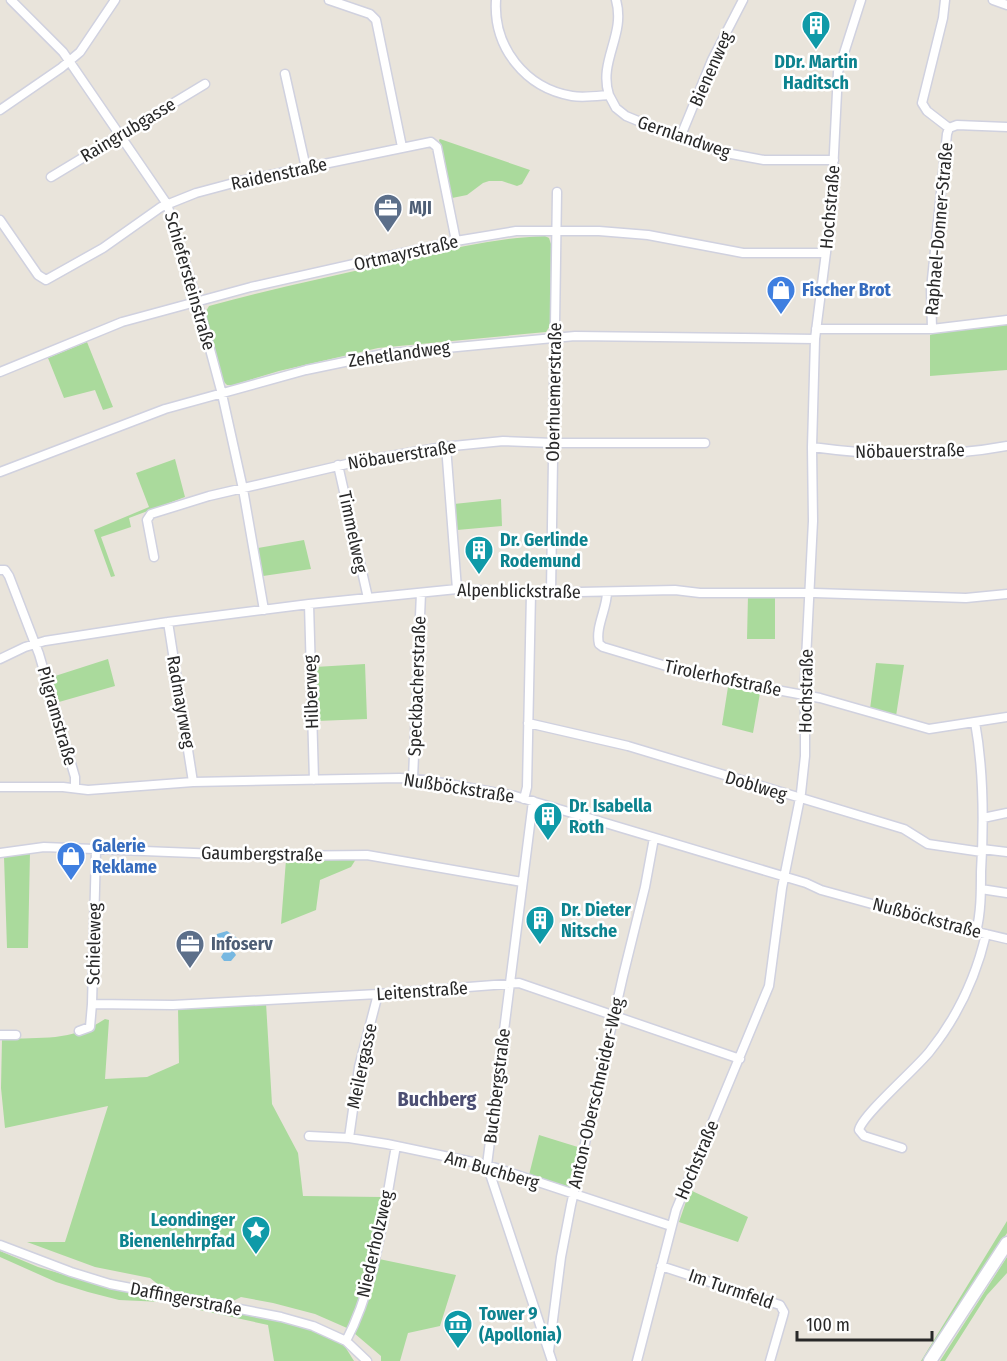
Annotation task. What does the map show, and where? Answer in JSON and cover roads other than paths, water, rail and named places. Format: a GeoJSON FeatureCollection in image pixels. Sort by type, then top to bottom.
{"type":"FeatureCollection","features":[{"type":"Feature","properties":{"kind":"street","name":"Schiefersteinstraße"},"geometry":{"type":"LineString","coordinates":[[11,0],[70,61],[167,204],[222,393],[243,489],[264,610]]}},
{"type":"Feature","properties":{"kind":"street"},"geometry":{"type":"LineString","coordinates":[[0,110],[70,61],[86,45],[115,0]]}},
{"type":"Feature","properties":{"kind":"street"},"geometry":{"type":"LineString","coordinates":[[329,0],[370,14],[376,20],[402,147]]}},
{"type":"Feature","properties":{"kind":"street"},"geometry":{"type":"LineString","coordinates":[[496,0],[498,26],[503,45],[512,59],[523,73],[545,87],[569,96],[609,95],[606,71],[619,26],[616,0]]}},
{"type":"Feature","properties":{"kind":"street","name":"Bienenweg"},"geometry":{"type":"LineString","coordinates":[[680,138],[712,60],[743,0]]}},
{"type":"Feature","properties":{"kind":"street","name":"Hochstraße"},"geometry":{"type":"LineString","coordinates":[[637,1361],[671,1226],[769,986],[805,756],[813,512],[815,339],[826,253],[834,160],[836,93],[838,72],[861,0]]}},
{"type":"Feature","properties":{"kind":"street","name":"Raphael-Donner-Straße"},"geometry":{"type":"LineString","coordinates":[[932,329],[931,289],[949,128],[927,111],[922,102],[943,18],[945,0]]}},
{"type":"Feature","properties":{"kind":"street"},"geometry":{"type":"LineString","coordinates":[[993,0],[1007,5]]}},
{"type":"Feature","properties":{"kind":"street"},"geometry":{"type":"LineString","coordinates":[[285,74],[306,168]]}},
{"type":"Feature","properties":{"kind":"street","name":"Raingrubgasse"},"geometry":{"type":"LineString","coordinates":[[51,177],[205,84]]}},
{"type":"Feature","properties":{"kind":"street","name":"Gernlandweg"},"geometry":{"type":"LineString","coordinates":[[609,95],[616,108],[626,116],[680,138],[726,153],[757,160],[801,162],[834,160]]}},
{"type":"Feature","properties":{"kind":"street"},"geometry":{"type":"LineString","coordinates":[[949,128],[962,125],[1007,127]]}},
{"type":"Feature","properties":{"kind":"street","name":"Raidenstraße"},"geometry":{"type":"LineString","coordinates":[[0,220],[38,274],[46,280],[103,248],[167,204],[232,183],[427,142],[436,144],[456,241]]}},
{"type":"Feature","properties":{"kind":"street","name":"Oberhuemerstraße"},"geometry":{"type":"LineString","coordinates":[[551,592],[557,192]]}},
{"type":"Feature","properties":{"kind":"street","name":"Ortmayrstraße"},"geometry":{"type":"LineString","coordinates":[[0,372],[122,322],[197,301],[456,241],[516,231],[556,230],[648,235],[727,251],[755,254],[826,253]]}},
{"type":"Feature","properties":{"kind":"street"},"geometry":{"type":"LineString","coordinates":[[816,329],[932,329],[1007,321]]}},
{"type":"Feature","properties":{"kind":"street","name":"Zehetlandweg"},"geometry":{"type":"LineString","coordinates":[[0,472],[165,409],[310,369],[383,354],[575,336],[815,339]]}},
{"type":"Feature","properties":{"kind":"street","name":"Nöbauerstraße"},"geometry":{"type":"LineString","coordinates":[[154,557],[147,520],[151,514],[183,503],[338,465],[446,446],[503,441],[705,444]]}},
{"type":"Feature","properties":{"kind":"street"},"geometry":{"type":"LineString","coordinates":[[446,446],[457,589]]}},
{"type":"Feature","properties":{"kind":"street","name":"Nöbauerstraße"},"geometry":{"type":"LineString","coordinates":[[812,447],[871,454],[925,454],[986,450],[1007,446]]}},
{"type":"Feature","properties":{"kind":"street","name":"Timmelweg"},"geometry":{"type":"LineString","coordinates":[[338,465],[368,598]]}},
{"type":"Feature","properties":{"kind":"street"},"geometry":{"type":"LineString","coordinates":[[0,570],[5,570],[9,576],[35,644]]}},
{"type":"Feature","properties":{"kind":"street","name":"Alpenblickstraße"},"geometry":{"type":"LineString","coordinates":[[0,659],[35,644],[168,622],[309,604],[457,589],[531,593],[675,590],[700,593],[810,593],[963,598],[1007,594]]}},
{"type":"Feature","properties":{"kind":"street","name":"Tirolerhofstraße"},"geometry":{"type":"LineString","coordinates":[[607,592],[598,636],[599,644],[603,647],[696,675],[806,695],[929,729],[1007,717]]}},
{"type":"Feature","properties":{"kind":"street","name":"Speckbacherstraße"},"geometry":{"type":"LineString","coordinates":[[413,778],[421,593]]}},
{"type":"Feature","properties":{"kind":"street"},"geometry":{"type":"LineString","coordinates":[[524,799],[527,787],[531,593]]}},
{"type":"Feature","properties":{"kind":"street","name":"Hilberweg"},"geometry":{"type":"LineString","coordinates":[[309,604],[314,780]]}},
{"type":"Feature","properties":{"kind":"street","name":"Radmayrweg"},"geometry":{"type":"LineString","coordinates":[[168,622],[193,782]]}},
{"type":"Feature","properties":{"kind":"street","name":"Pilgramstraße"},"geometry":{"type":"LineString","coordinates":[[35,644],[75,777],[75,788]]}},
{"type":"Feature","properties":{"kind":"street"},"geometry":{"type":"LineString","coordinates":[[975,722],[982,772],[983,818],[981,890],[976,932]]}},
{"type":"Feature","properties":{"kind":"street","name":"Doblweg"},"geometry":{"type":"LineString","coordinates":[[528,723],[628,746],[904,830],[927,844],[1007,852]]}},
{"type":"Feature","properties":{"kind":"street","name":"Nußböckstraße"},"geometry":{"type":"LineString","coordinates":[[0,787],[88,789],[193,782],[413,778],[488,790],[533,801],[785,876],[821,890],[1007,939]]}},
{"type":"Feature","properties":{"kind":"street","name":"Buchbergstraße"},"geometry":{"type":"LineString","coordinates":[[533,801],[487,1165],[552,1361]]}},
{"type":"Feature","properties":{"kind":"street"},"geometry":{"type":"LineString","coordinates":[[983,818],[1007,813]]}},
{"type":"Feature","properties":{"kind":"street","name":"Anton-Oberschneider-Weg"},"geometry":{"type":"LineString","coordinates":[[549,1352],[561,1257],[573,1194],[645,887],[654,837]]}},
{"type":"Feature","properties":{"kind":"street","name":"Gaumbergstraße"},"geometry":{"type":"LineString","coordinates":[[0,853],[44,847],[270,856],[366,855],[522,882]]}},
{"type":"Feature","properties":{"kind":"street","name":"Schieleweg"},"geometry":{"type":"LineString","coordinates":[[80,1031],[90,1027],[96,850]]}},
{"type":"Feature","properties":{"kind":"street"},"geometry":{"type":"LineString","coordinates":[[981,890],[1007,893]]}},
{"type":"Feature","properties":{"kind":"street"},"geometry":{"type":"LineString","coordinates":[[902,1148],[864,1136],[859,1130],[860,1126],[912,1072],[944,1032],[970,987],[980,962],[986,934]]}},
{"type":"Feature","properties":{"kind":"street","name":"Leitenstraße"},"geometry":{"type":"LineString","coordinates":[[92,1004],[173,1005],[378,994],[519,983],[740,1059]]}},
{"type":"Feature","properties":{"kind":"street","name":"Meilergasse"},"geometry":{"type":"LineString","coordinates":[[349,1138],[359,1067],[378,994]]}},
{"type":"Feature","properties":{"kind":"street"},"geometry":{"type":"LineString","coordinates":[[0,1035],[16,1035]]}},
{"type":"Feature","properties":{"kind":"street","name":"Am Buchberg"},"geometry":{"type":"LineString","coordinates":[[309,1136],[349,1138],[487,1165],[671,1226]]}},
{"type":"Feature","properties":{"kind":"street","name":"Niederholzweg"},"geometry":{"type":"LineString","coordinates":[[346,1341],[370,1279],[396,1146]]}},
{"type":"Feature","properties":{"kind":"street"},"geometry":{"type":"LineString","coordinates":[[930,1361],[1007,1244]]}},
{"type":"Feature","properties":{"kind":"street","name":"Daffingerstraße"},"geometry":{"type":"LineString","coordinates":[[0,1245],[110,1284],[281,1317],[313,1326],[346,1341],[367,1361]]}},
{"type":"Feature","properties":{"kind":"street","name":"Im Turmfeld"},"geometry":{"type":"LineString","coordinates":[[662,1266],[780,1305],[784,1312],[770,1361]]}},
{"type":"Feature","properties":{"kind":"water"},"geometry":{"type":"Polygon","coordinates":[[[227,931],[243,942],[234,944],[232,949],[236,955],[231,961],[224,961],[221,957],[225,950],[215,941],[217,934],[227,931]]]}},
{"type":"Feature","properties":{"kind":"place","name":"DDr. Martin Haditsch"},"geometry":{"type":"Point","coordinates":[816,50]}},
{"type":"Feature","properties":{"kind":"place","name":"MJI"},"geometry":{"type":"Point","coordinates":[388,234]}},
{"type":"Feature","properties":{"kind":"place","name":"Fischer Brot"},"geometry":{"type":"Point","coordinates":[781,316]}},
{"type":"Feature","properties":{"kind":"place","name":"Dr. Gerlinde Rodemund"},"geometry":{"type":"Point","coordinates":[479,576]}},
{"type":"Feature","properties":{"kind":"place","name":"Dr. Isabella Roth"},"geometry":{"type":"Point","coordinates":[548,842]}},
{"type":"Feature","properties":{"kind":"place","name":"Galerie Reklame"},"geometry":{"type":"Point","coordinates":[71,882]}},
{"type":"Feature","properties":{"kind":"place","name":"Dr. Dieter Nitsche"},"geometry":{"type":"Point","coordinates":[540,946]}},
{"type":"Feature","properties":{"kind":"place","name":"Infoserv"},"geometry":{"type":"Point","coordinates":[190,970]}},
{"type":"Feature","properties":{"kind":"place","name":"Leondinger Bienenlehrpfad"},"geometry":{"type":"Point","coordinates":[256,1256]}},
{"type":"Feature","properties":{"kind":"place","name":"Tower 9 (Apollonia)"},"geometry":{"type":"Point","coordinates":[458,1350]}},
{"type":"Feature","properties":{"kind":"district","name":"Buchberg"},"geometry":{"type":"Point","coordinates":[437,1099]}}]}
